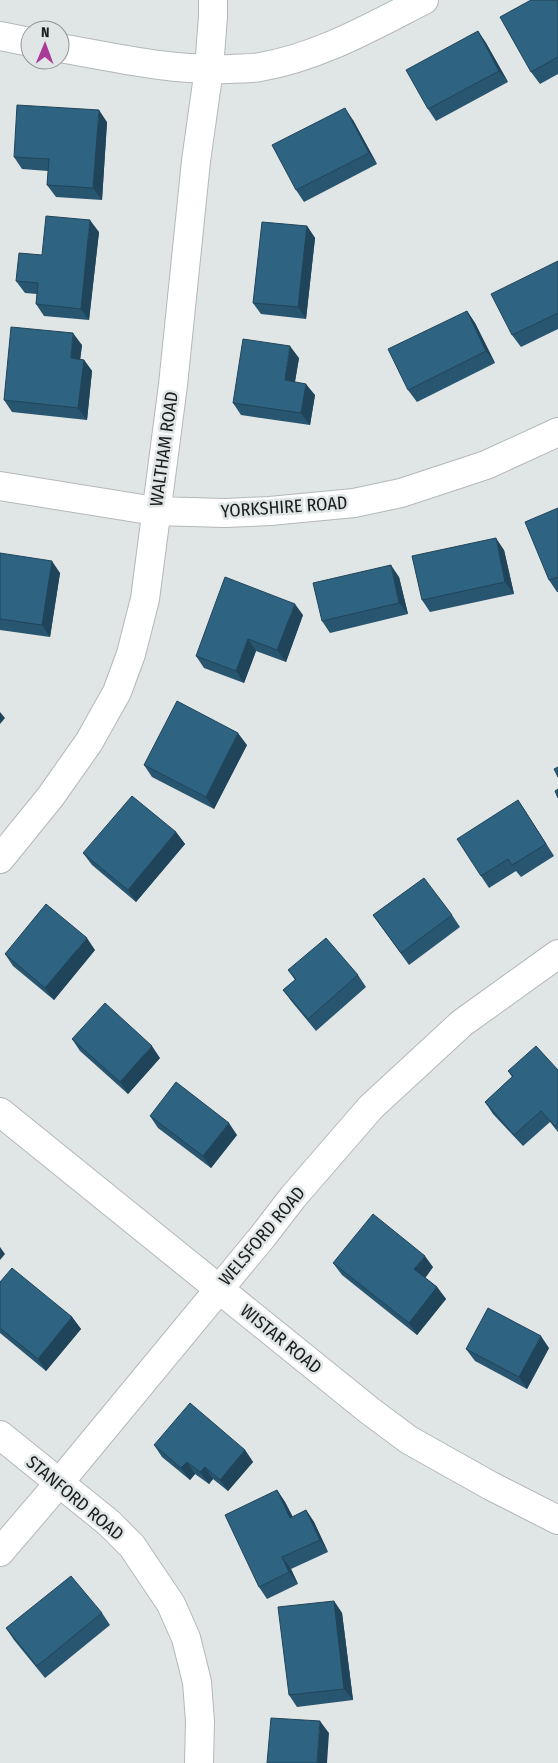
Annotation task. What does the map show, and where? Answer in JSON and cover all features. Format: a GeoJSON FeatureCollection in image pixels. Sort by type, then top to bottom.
{"type":"FeatureCollection","features":[{"type":"Feature","properties":{"kind":"street","name":"WALTHAM ROAD"},"geometry":{"type":"LineString","coordinates":[[0,859],[51,796],[89,742],[116,692],[131,654],[145,599],[173,384],[195,170],[209,70],[213,0]]}},
{"type":"Feature","properties":{"kind":"street"},"geometry":{"type":"LineString","coordinates":[[70,50],[149,64],[209,70],[258,68],[305,56],[345,40],[424,0]]}},
{"type":"Feature","properties":{"kind":"street"},"geometry":{"type":"LineString","coordinates":[[0,36],[20,40]]}},
{"type":"Feature","properties":{"kind":"street","name":"YORKSHIRE ROAD"},"geometry":{"type":"LineString","coordinates":[[0,486],[155,511],[270,511],[354,503],[400,493],[486,465],[558,432]]}},
{"type":"Feature","properties":{"kind":"street","name":"WELSFORD ROAD"},"geometry":{"type":"LineString","coordinates":[[0,1552],[263,1236],[293,1197],[371,1107],[462,1023],[558,954]]}},
{"type":"Feature","properties":{"kind":"street","name":"WISTAR ROAD"},"geometry":{"type":"LineString","coordinates":[[0,1112],[370,1411],[409,1440],[491,1486],[558,1520]]}},
{"type":"Feature","properties":{"kind":"street","name":"STANFORD ROAD"},"geometry":{"type":"LineString","coordinates":[[0,1435],[109,1523],[132,1546],[171,1604],[186,1638],[197,1682],[200,1721],[199,1763]]}},
{"type":"Feature","properties":{"kind":"building"},"geometry":{"type":"Polygon","coordinates":[[[531,0],[558,0],[558,57],[531,72],[500,17],[531,0]]]}},
{"type":"Feature","properties":{"kind":"building"},"geometry":{"type":"Polygon","coordinates":[[[478,31],[499,71],[428,109],[406,70],[478,31]]]}},
{"type":"Feature","properties":{"kind":"building"},"geometry":{"type":"Polygon","coordinates":[[[17,105],[99,110],[93,188],[47,185],[49,159],[14,157],[17,105]]]}},
{"type":"Feature","properties":{"kind":"building"},"geometry":{"type":"Polygon","coordinates":[[[345,108],[369,153],[296,190],[272,145],[345,108]]]}},
{"type":"Feature","properties":{"kind":"building"},"geometry":{"type":"Polygon","coordinates":[[[46,216],[90,220],[81,309],[36,304],[38,283],[16,281],[19,253],[42,255],[46,216]]]}},
{"type":"Feature","properties":{"kind":"building"},"geometry":{"type":"Polygon","coordinates":[[[262,222],[307,226],[298,307],[253,303],[262,222]]]}},
{"type":"Feature","properties":{"kind":"building"},"geometry":{"type":"Polygon","coordinates":[[[558,261],[558,313],[512,335],[491,294],[558,261]]]}},
{"type":"Feature","properties":{"kind":"building"},"geometry":{"type":"Polygon","coordinates":[[[467,311],[486,351],[408,390],[388,349],[467,311]]]}},
{"type":"Feature","properties":{"kind":"building"},"geometry":{"type":"Polygon","coordinates":[[[11,327],[73,333],[71,358],[84,360],[78,408],[4,400],[11,327]]]}},
{"type":"Feature","properties":{"kind":"building"},"geometry":{"type":"Polygon","coordinates":[[[243,339],[290,346],[285,380],[306,384],[301,413],[233,403],[243,339]]]}},
{"type":"Feature","properties":{"kind":"building"},"geometry":{"type":"Polygon","coordinates":[[[558,508],[558,577],[549,580],[525,522],[558,508]]]}},
{"type":"Feature","properties":{"kind":"building"},"geometry":{"type":"Polygon","coordinates":[[[496,538],[505,582],[422,600],[412,556],[496,538]]]}},
{"type":"Feature","properties":{"kind":"building"},"geometry":{"type":"Polygon","coordinates":[[[0,553],[52,561],[42,625],[0,619],[0,553]]]}},
{"type":"Feature","properties":{"kind":"building"},"geometry":{"type":"Polygon","coordinates":[[[391,565],[399,603],[322,621],[313,583],[391,565]]]}},
{"type":"Feature","properties":{"kind":"building"},"geometry":{"type":"Polygon","coordinates":[[[225,577],[295,604],[277,650],[248,639],[236,671],[196,656],[225,577]]]}},
{"type":"Feature","properties":{"kind":"building"},"geometry":{"type":"Polygon","coordinates":[[[177,701],[238,733],[206,797],[144,765],[177,701]]]}},
{"type":"Feature","properties":{"kind":"building"},"geometry":{"type":"Polygon","coordinates":[[[558,767],[558,777],[554,769],[558,767]]]}},
{"type":"Feature","properties":{"kind":"building"},"geometry":{"type":"Polygon","coordinates":[[[132,796],[176,832],[128,890],[83,853],[132,796]]]}},
{"type":"Feature","properties":{"kind":"building"},"geometry":{"type":"Polygon","coordinates":[[[518,800],[546,844],[512,865],[508,859],[481,876],[457,839],[518,800]]]}},
{"type":"Feature","properties":{"kind":"building"},"geometry":{"type":"Polygon","coordinates":[[[424,878],[452,915],[401,953],[373,915],[424,878]]]}},
{"type":"Feature","properties":{"kind":"building"},"geometry":{"type":"Polygon","coordinates":[[[46,904],[87,938],[45,988],[5,954],[46,904]]]}},
{"type":"Feature","properties":{"kind":"building"},"geometry":{"type":"Polygon","coordinates":[[[326,938],[358,975],[308,1019],[283,990],[296,979],[288,970],[326,938]]]}},
{"type":"Feature","properties":{"kind":"building"},"geometry":{"type":"Polygon","coordinates":[[[105,1003],[152,1046],[120,1082],[72,1039],[105,1003]]]}},
{"type":"Feature","properties":{"kind":"building"},"geometry":{"type":"Polygon","coordinates":[[[536,1046],[558,1070],[558,1123],[555,1126],[541,1111],[514,1135],[485,1102],[513,1076],[508,1071],[536,1046]]]}},
{"type":"Feature","properties":{"kind":"building"},"geometry":{"type":"Polygon","coordinates":[[[176,1082],[229,1123],[203,1156],[150,1116],[176,1082]]]}},
{"type":"Feature","properties":{"kind":"building"},"geometry":{"type":"Polygon","coordinates":[[[373,1214],[425,1256],[414,1269],[437,1287],[409,1323],[333,1263],[373,1214]]]}},
{"type":"Feature","properties":{"kind":"building"},"geometry":{"type":"Polygon","coordinates":[[[12,1268],[72,1317],[38,1359],[0,1328],[0,1282],[12,1268]]]}},
{"type":"Feature","properties":{"kind":"building"},"geometry":{"type":"Polygon","coordinates":[[[488,1308],[541,1336],[519,1377],[466,1349],[488,1308]]]}},
{"type":"Feature","properties":{"kind":"building"},"geometry":{"type":"Polygon","coordinates":[[[190,1403],[245,1450],[220,1480],[205,1467],[200,1472],[187,1462],[181,1468],[154,1445],[190,1403]]]}},
{"type":"Feature","properties":{"kind":"building"},"geometry":{"type":"Polygon","coordinates":[[[277,1490],[290,1518],[306,1510],[320,1540],[282,1557],[289,1572],[259,1587],[225,1515],[277,1490]]]}},
{"type":"Feature","properties":{"kind":"building"},"geometry":{"type":"Polygon","coordinates":[[[71,1576],[102,1613],[37,1666],[6,1628],[71,1576]]]}},
{"type":"Feature","properties":{"kind":"building"},"geometry":{"type":"Polygon","coordinates":[[[334,1601],[344,1689],[289,1695],[278,1607],[334,1601]]]}},
{"type":"Feature","properties":{"kind":"building"},"geometry":{"type":"Polygon","coordinates":[[[271,1718],[320,1721],[317,1763],[267,1763],[271,1718]]]}}]}
